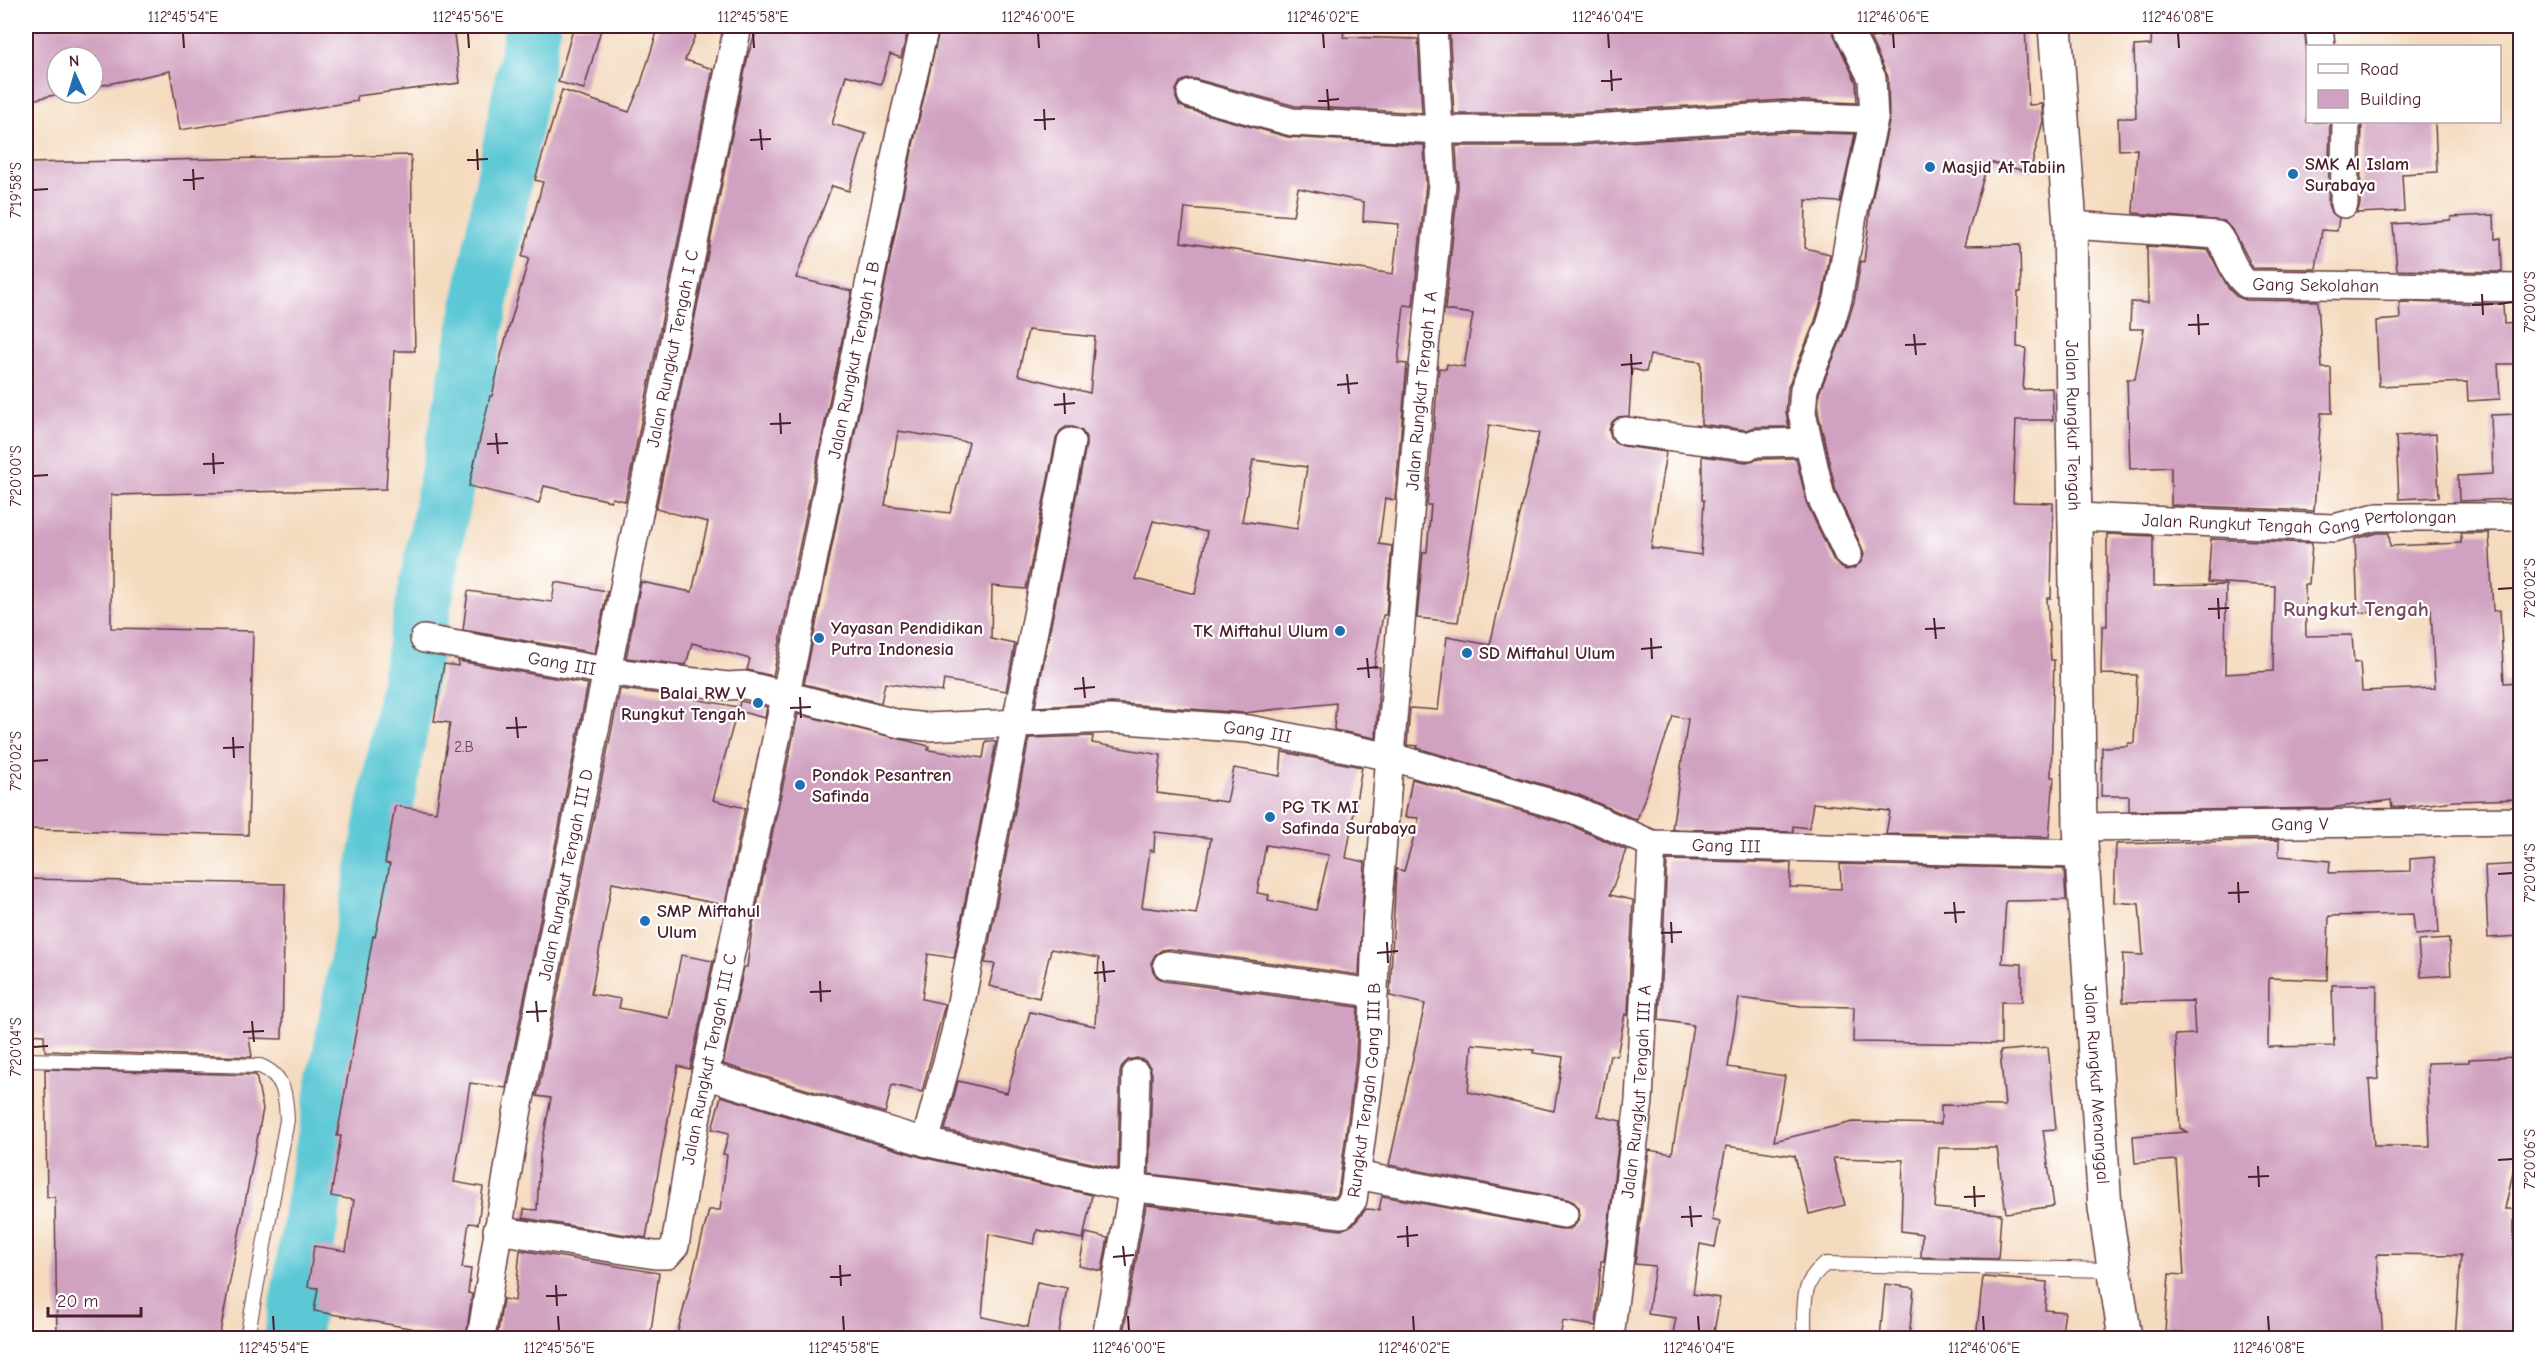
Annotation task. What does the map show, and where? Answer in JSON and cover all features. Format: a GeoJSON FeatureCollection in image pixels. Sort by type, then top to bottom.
{"type":"FeatureCollection","features":[{"type":"Feature","properties":{"kind":"main road","name":"Jalan Rungkut Tengah"},"geometry":{"type":"LineString","coordinates":[[2055,26],[2070,225],[2081,841]]}},
{"type":"Feature","properties":{"kind":"main road","name":"Jalan Rungkut Menanggal"},"geometry":{"type":"LineString","coordinates":[[2081,841],[2105,1209],[2125,1338]]}},
{"type":"Feature","properties":{"kind":"street","name":"Jalan Rungkut Tengah I C"},"geometry":{"type":"LineString","coordinates":[[606,671],[738,26]]}},
{"type":"Feature","properties":{"kind":"street","name":"Jalan Rungkut Tengah I B"},"geometry":{"type":"LineString","coordinates":[[786,695],[898,142],[925,26]]}},
{"type":"Feature","properties":{"kind":"street","name":"Jalan Rungkut Tengah I A"},"geometry":{"type":"LineString","coordinates":[[1392,757],[1419,405],[1442,183],[1433,26]]}},
{"type":"Feature","properties":{"kind":"street"},"geometry":{"type":"LineString","coordinates":[[1846,26],[1872,78],[1874,119],[1838,299],[1830,326],[1804,389],[1802,413],[1821,497],[1848,554]]}},
{"type":"Feature","properties":{"kind":"street"},"geometry":{"type":"LineString","coordinates":[[2319,26],[2321,45]]}},
{"type":"Feature","properties":{"kind":"street"},"geometry":{"type":"LineString","coordinates":[[1191,94],[1292,122],[1440,130],[1562,130],[1785,116],[1874,119]]}},
{"type":"Feature","properties":{"kind":"street"},"geometry":{"type":"LineString","coordinates":[[2344,204],[2346,123]]}},
{"type":"Feature","properties":{"kind":"street","name":"Gang Sekolahan"},"geometry":{"type":"LineString","coordinates":[[2070,225],[2217,235],[2226,246],[2240,279],[2247,284],[2520,288]]}},
{"type":"Feature","properties":{"kind":"street"},"geometry":{"type":"LineString","coordinates":[[1625,431],[1748,446],[1756,443],[1807,442]]}},
{"type":"Feature","properties":{"kind":"street"},"geometry":{"type":"LineString","coordinates":[[925,1143],[955,1034],[1018,723],[1071,442]]}},
{"type":"Feature","properties":{"kind":"street","name":"Jalan Rungkut Tengah Gang Pertolongan"},"geometry":{"type":"LineString","coordinates":[[2076,517],[2334,528],[2376,517],[2520,517]]}},
{"type":"Feature","properties":{"kind":"street","name":"Gang III"},"geometry":{"type":"LineString","coordinates":[[424,639],[606,671],[727,686],[745,686],[900,724],[918,726],[1111,719],[1249,729],[1392,757],[1575,810],[1652,844],[2081,841]]}},
{"type":"Feature","properties":{"kind":"street","name":"Jalan Rungkut Tengah III D"},"geometry":{"type":"LineString","coordinates":[[482,1333],[516,1114],[606,671]]}},
{"type":"Feature","properties":{"kind":"street","name":"Jalan Rungkut Tengah III C"},"geometry":{"type":"LineString","coordinates":[[497,1230],[655,1255],[667,1255],[675,1246],[705,1075],[786,695]]}},
{"type":"Feature","properties":{"kind":"street","name":"Rungkut Tengah Gang III B"},"geometry":{"type":"LineString","coordinates":[[705,1075],[925,1143],[1133,1187],[1342,1214],[1353,1200],[1371,1060],[1376,925],[1392,757]]}},
{"type":"Feature","properties":{"kind":"street","name":"Gang V"},"geometry":{"type":"LineString","coordinates":[[2081,841],[2520,821]]}},
{"type":"Feature","properties":{"kind":"street","name":"Jalan Rungkut Tengah III A"},"geometry":{"type":"LineString","coordinates":[[1610,1338],[1639,1101],[1652,844]]}},
{"type":"Feature","properties":{"kind":"street"},"geometry":{"type":"LineString","coordinates":[[1167,965],[1374,993]]}},
{"type":"Feature","properties":{"kind":"street"},"geometry":{"type":"LineString","coordinates":[[1106,1338],[1133,1187],[1136,1074]]}},
{"type":"Feature","properties":{"kind":"street"},"geometry":{"type":"LineString","coordinates":[[1356,1175],[1564,1214]]}},
{"type":"Feature","properties":{"kind":"lane"},"geometry":{"type":"LineString","coordinates":[[26,1060],[260,1066],[277,1076],[283,1085],[287,1120],[247,1338]]}},
{"type":"Feature","properties":{"kind":"lane"},"geometry":{"type":"LineString","coordinates":[[1804,1338],[1805,1288],[1815,1271],[1826,1264],[2113,1270]]}},
{"type":"Feature","properties":{"kind":"building"},"geometry":{"type":"Polygon","coordinates":[[[26,26],[453,26],[460,83],[357,96],[357,101],[180,130],[170,71],[105,85],[105,45],[45,45],[45,97],[26,101],[26,26]]]}},
{"type":"Feature","properties":{"kind":"building"},"geometry":{"type":"Polygon","coordinates":[[[574,26],[602,26],[584,89],[558,82],[574,26]]]}},
{"type":"Feature","properties":{"kind":"building"},"geometry":{"type":"Polygon","coordinates":[[[659,26],[699,26],[685,60],[713,69],[625,501],[612,498],[611,501],[544,486],[539,503],[469,486],[490,396],[492,396],[529,258],[522,257],[543,182],[535,180],[562,90],[629,112],[640,86],[659,26]]]}},
{"type":"Feature","properties":{"kind":"building"},"geometry":{"type":"Polygon","coordinates":[[[773,26],[909,26],[901,58],[890,54],[881,84],[846,75],[832,124],[866,134],[849,191],[832,186],[796,278],[852,291],[773,676],[747,670],[750,659],[692,643],[686,665],[626,658],[641,582],[692,592],[708,522],[656,509],[748,55],[757,29],[771,33],[773,26]]]}},
{"type":"Feature","properties":{"kind":"building"},"geometry":{"type":"Polygon","coordinates":[[[940,26],[1345,26],[1343,37],[1418,39],[1422,113],[1295,106],[1195,79],[1180,82],[1176,90],[1179,105],[1187,109],[1288,137],[1424,145],[1426,184],[1413,306],[1404,305],[1398,363],[1407,364],[1395,500],[1385,498],[1379,544],[1392,546],[1386,615],[1383,615],[1374,667],[1380,667],[1376,738],[1334,730],[1336,703],[1243,713],[1112,703],[1035,707],[1086,445],[1086,437],[1082,431],[1073,427],[1066,427],[1060,431],[1056,439],[1026,589],[992,586],[991,639],[1015,644],[1006,691],[944,680],[942,692],[885,683],[881,703],[804,684],[913,145],[940,26]],[[1298,188],[1293,216],[1185,208],[1181,242],[1393,274],[1399,224],[1363,221],[1364,202],[1298,188]],[[1028,330],[1018,375],[1090,393],[1095,337],[1028,330]],[[898,431],[885,505],[950,513],[969,442],[898,431]],[[1253,460],[1242,521],[1297,529],[1307,467],[1253,460]],[[1153,521],[1135,579],[1195,594],[1207,532],[1153,521]]]}},
{"type":"Feature","properties":{"kind":"building"},"geometry":{"type":"Polygon","coordinates":[[[1449,26],[1830,26],[1856,82],[1857,103],[1784,100],[1562,114],[1454,114],[1449,26]]]}},
{"type":"Feature","properties":{"kind":"building"},"geometry":{"type":"Polygon","coordinates":[[[1965,26],[2025,26],[2029,105],[2042,104],[2043,121],[2030,172],[1988,162],[1964,246],[2020,245],[2021,292],[2018,292],[2017,347],[2026,348],[2023,389],[2052,388],[2053,420],[2016,420],[2013,502],[2053,503],[2051,598],[2047,598],[2051,660],[2054,660],[2051,777],[2054,777],[2049,837],[1886,834],[1890,811],[1813,803],[1809,828],[1793,826],[1793,832],[1672,829],[1688,719],[1673,716],[1637,820],[1579,795],[1417,748],[1418,746],[1407,745],[1410,708],[1438,710],[1447,637],[1490,645],[1539,433],[1489,425],[1458,622],[1417,618],[1423,552],[1427,552],[1431,505],[1427,505],[1439,368],[1446,369],[1447,364],[1464,367],[1473,314],[1445,310],[1458,186],[1456,146],[1563,146],[1785,132],[1855,134],[1840,202],[1806,200],[1805,248],[1830,254],[1823,295],[1815,321],[1788,387],[1786,412],[1789,427],[1756,427],[1746,430],[1701,424],[1701,362],[1650,355],[1646,372],[1632,369],[1629,416],[1618,417],[1612,422],[1609,430],[1615,443],[1666,452],[1651,548],[1701,555],[1704,500],[1702,500],[1702,456],[1746,462],[1759,459],[1796,458],[1807,504],[1834,561],[1846,570],[1854,568],[1861,562],[1864,555],[1836,492],[1818,412],[1819,393],[1845,330],[1854,302],[1861,261],[1864,262],[1871,204],[1889,122],[1888,77],[1870,38],[1965,26]]]}},
{"type":"Feature","properties":{"kind":"building"},"geometry":{"type":"Polygon","coordinates":[[[2152,26],[2304,26],[2306,123],[2330,123],[2328,204],[2331,212],[2339,218],[2337,231],[2322,230],[2316,269],[2253,268],[2234,232],[2224,221],[2133,213],[2137,149],[2119,150],[2118,118],[2136,118],[2134,46],[2151,45],[2152,26]]]}},
{"type":"Feature","properties":{"kind":"building"},"geometry":{"type":"Polygon","coordinates":[[[2362,123],[2435,123],[2437,172],[2402,174],[2404,211],[2357,213],[2360,204],[2362,123]]]}},
{"type":"Feature","properties":{"kind":"building"},"geometry":{"type":"Polygon","coordinates":[[[411,155],[415,351],[394,351],[386,489],[111,495],[111,628],[253,631],[248,835],[26,829],[26,163],[411,155]]]}},
{"type":"Feature","properties":{"kind":"building"},"geometry":{"type":"Polygon","coordinates":[[[2494,215],[2495,239],[2501,238],[2502,272],[2397,270],[2393,224],[2451,220],[2451,217],[2494,215]]]}},
{"type":"Feature","properties":{"kind":"building"},"geometry":{"type":"Polygon","coordinates":[[[2147,246],[2208,250],[2229,289],[2236,296],[2246,300],[2318,301],[2322,368],[2331,368],[2332,413],[2321,413],[2314,511],[2171,505],[2171,467],[2130,469],[2127,379],[2135,379],[2144,329],[2130,329],[2131,302],[2148,303],[2147,246]]]}},
{"type":"Feature","properties":{"kind":"building"},"geometry":{"type":"Polygon","coordinates":[[[2399,302],[2503,304],[2504,324],[2520,323],[2520,364],[2498,364],[2500,399],[2468,401],[2467,382],[2379,386],[2376,321],[2400,319],[2399,302]]]}},
{"type":"Feature","properties":{"kind":"building"},"geometry":{"type":"Polygon","coordinates":[[[2520,414],[2520,499],[2459,501],[2458,476],[2493,474],[2491,415],[2520,414]]]}},
{"type":"Feature","properties":{"kind":"building"},"geometry":{"type":"Polygon","coordinates":[[[2436,434],[2439,497],[2399,499],[2396,436],[2436,434]]]}},
{"type":"Feature","properties":{"kind":"building"},"geometry":{"type":"Polygon","coordinates":[[[2378,533],[2389,533],[2390,546],[2461,543],[2461,533],[2489,533],[2493,611],[2500,610],[2504,683],[2520,682],[2520,799],[2455,801],[2404,807],[2392,807],[2391,800],[2331,808],[2129,811],[2129,796],[2101,796],[2102,747],[2128,746],[2128,743],[2134,743],[2137,675],[2101,674],[2102,626],[2107,626],[2107,534],[2153,536],[2153,586],[2226,585],[2225,674],[2273,671],[2275,586],[2208,582],[2211,539],[2312,543],[2309,584],[2305,584],[2306,636],[2352,635],[2354,663],[2360,662],[2362,691],[2435,688],[2431,609],[2358,613],[2355,539],[2378,533]]]}},
{"type":"Feature","properties":{"kind":"building"},"geometry":{"type":"Polygon","coordinates":[[[555,582],[607,591],[595,653],[463,630],[468,591],[552,602],[555,582]]]}},
{"type":"Feature","properties":{"kind":"building"},"geometry":{"type":"Polygon","coordinates":[[[458,661],[588,684],[506,1088],[470,1083],[454,1182],[483,1187],[478,1224],[469,1223],[462,1268],[471,1269],[468,1293],[472,1294],[466,1338],[314,1311],[318,1288],[308,1287],[314,1246],[346,1251],[354,1200],[331,1196],[341,1136],[337,1136],[373,936],[375,937],[390,864],[385,863],[395,806],[436,812],[450,723],[434,721],[444,664],[458,666],[458,661]]]}},
{"type":"Feature","properties":{"kind":"building"},"geometry":{"type":"Polygon","coordinates":[[[620,689],[678,696],[738,707],[713,800],[745,808],[725,905],[612,883],[591,994],[621,999],[619,1008],[669,1018],[681,955],[713,961],[690,1069],[678,1066],[646,1238],[523,1218],[524,1209],[537,1210],[540,1155],[551,1098],[537,1096],[620,689]]]}},
{"type":"Feature","properties":{"kind":"building"},"geometry":{"type":"Polygon","coordinates":[[[740,701],[767,707],[765,718],[738,711],[740,701]]]}},
{"type":"Feature","properties":{"kind":"building"},"geometry":{"type":"Polygon","coordinates":[[[798,714],[929,746],[928,750],[983,758],[986,741],[996,742],[954,958],[928,954],[922,999],[945,1004],[922,1092],[892,1085],[885,1113],[723,1064],[744,967],[747,967],[752,929],[798,714]]]}},
{"type":"Feature","properties":{"kind":"building"},"geometry":{"type":"Polygon","coordinates":[[[1093,736],[1092,743],[1161,755],[1157,793],[1227,802],[1234,768],[1280,776],[1282,752],[1362,767],[1346,858],[1365,862],[1359,975],[1169,949],[1162,950],[1155,955],[1151,963],[1157,977],[1165,981],[1358,1007],[1356,1059],[1338,1194],[1335,1197],[1149,1174],[1152,1074],[1145,1061],[1137,1058],[1128,1060],[1122,1066],[1120,1073],[1118,1169],[945,1130],[958,1081],[1007,1093],[1030,1012],[1095,1026],[1099,958],[1051,949],[1039,998],[989,986],[995,964],[985,963],[1029,738],[1093,736]],[[1155,832],[1154,851],[1150,850],[1142,907],[1196,914],[1211,838],[1155,832]],[[1266,845],[1257,893],[1269,895],[1268,900],[1316,910],[1329,855],[1266,845]]]}},
{"type":"Feature","properties":{"kind":"building"},"geometry":{"type":"Polygon","coordinates":[[[1412,779],[1570,825],[1626,850],[1610,895],[1633,900],[1628,1015],[1625,1014],[1617,1056],[1610,1055],[1598,1116],[1621,1121],[1604,1261],[1601,1261],[1596,1326],[1563,1321],[1560,1338],[1475,1338],[1450,1334],[1450,1338],[1358,1338],[1303,1331],[1302,1338],[1200,1338],[1162,1334],[1161,1338],[1153,1338],[1123,1334],[1146,1205],[1341,1230],[1354,1224],[1366,1209],[1379,1210],[1382,1196],[1561,1229],[1570,1229],[1576,1224],[1580,1216],[1579,1208],[1567,1199],[1389,1165],[1425,1004],[1390,996],[1396,869],[1404,871],[1419,818],[1405,817],[1412,779]],[[1472,1044],[1468,1092],[1554,1111],[1563,1057],[1533,1053],[1534,1050],[1472,1044]]]}},
{"type":"Feature","properties":{"kind":"building"},"geometry":{"type":"Polygon","coordinates":[[[2279,840],[2279,856],[2330,861],[2329,873],[2410,871],[2410,859],[2434,857],[2439,933],[2415,935],[2413,914],[2329,916],[2327,980],[2269,978],[2268,1047],[2334,1046],[2332,985],[2377,985],[2378,1079],[2369,1080],[2374,1146],[2430,1146],[2427,1063],[2520,1057],[2520,1139],[2505,1209],[2514,1209],[2514,1271],[2520,1272],[2520,1338],[2455,1338],[2461,1255],[2379,1254],[2377,1256],[2383,1338],[2194,1338],[2194,1334],[2165,1332],[2169,1274],[2184,1275],[2176,1160],[2135,1163],[2133,1136],[2187,1132],[2180,1128],[2175,1035],[2195,1034],[2193,1001],[2123,1002],[2123,954],[2143,955],[2139,904],[2114,902],[2116,844],[2279,840]]]}},
{"type":"Feature","properties":{"kind":"building"},"geometry":{"type":"Polygon","coordinates":[[[1667,860],[1791,863],[1790,887],[1841,889],[1840,864],[2064,869],[2066,900],[2006,901],[2002,963],[2022,964],[2022,1002],[2001,1002],[2001,1044],[1853,1042],[1854,1007],[1801,1006],[1739,998],[1728,1067],[1785,1076],[1774,1141],[1853,1122],[1941,1124],[1941,1105],[2005,1106],[2000,1051],[2048,1047],[2056,1129],[2043,1130],[2054,1206],[2006,1213],[1997,1148],[1939,1148],[1935,1208],[2001,1214],[1998,1259],[1921,1257],[1922,1234],[1901,1231],[1903,1160],[1833,1158],[1845,1205],[1809,1214],[1795,1156],[1726,1146],[1712,1220],[1720,1222],[1715,1247],[1700,1244],[1693,1294],[1720,1298],[1713,1338],[1672,1338],[1676,1318],[1648,1314],[1655,1266],[1635,1264],[1649,1150],[1672,1154],[1693,1025],[1659,1020],[1667,860]]]}},
{"type":"Feature","properties":{"kind":"building"},"geometry":{"type":"Polygon","coordinates":[[[2520,864],[2520,936],[2488,938],[2485,866],[2520,864]]]}},
{"type":"Feature","properties":{"kind":"building"},"geometry":{"type":"Polygon","coordinates":[[[26,879],[285,884],[282,1039],[249,1038],[252,1057],[45,1051],[44,1035],[26,1034],[26,879]]]}},
{"type":"Feature","properties":{"kind":"building"},"geometry":{"type":"Polygon","coordinates":[[[2449,939],[2451,975],[2421,977],[2418,941],[2449,939]]]}},
{"type":"Feature","properties":{"kind":"building"},"geometry":{"type":"Polygon","coordinates":[[[45,1069],[256,1075],[263,1109],[219,1338],[57,1338],[55,1197],[47,1197],[45,1069]]]}},
{"type":"Feature","properties":{"kind":"building"},"geometry":{"type":"Polygon","coordinates":[[[721,1096],[921,1157],[1092,1195],[1083,1239],[1037,1230],[1034,1244],[989,1234],[982,1317],[1028,1327],[1037,1282],[1067,1288],[1058,1338],[676,1338],[709,1210],[720,1210],[727,1155],[723,1154],[729,1133],[712,1129],[721,1096]]]}},
{"type":"Feature","properties":{"kind":"building"},"geometry":{"type":"Polygon","coordinates":[[[1086,1233],[1108,1238],[1102,1271],[1079,1266],[1086,1233]]]}},
{"type":"Feature","properties":{"kind":"building"},"geometry":{"type":"Polygon","coordinates":[[[520,1250],[659,1273],[650,1338],[497,1338],[503,1299],[515,1301],[520,1250]]]}},
{"type":"Feature","properties":{"kind":"building"},"geometry":{"type":"Polygon","coordinates":[[[1983,1277],[2047,1282],[2045,1310],[2065,1312],[2061,1338],[1976,1338],[1983,1277]]]}},
{"type":"Feature","properties":{"kind":"building"},"geometry":{"type":"Polygon","coordinates":[[[1885,1284],[1914,1288],[1909,1338],[1880,1338],[1885,1284]]]}},
{"type":"Feature","properties":{"kind":"waterway"},"geometry":{"type":"LineString","coordinates":[[292,1338],[317,1182],[393,766],[533,26]]}},
{"type":"Feature","properties":{"kind":"place","name":"Masjid At Tabiin"},"geometry":{"type":"Point","coordinates":[1930,167]}},
{"type":"Feature","properties":{"kind":"place","name":"SMK Al Islam Surabaya"},"geometry":{"type":"Point","coordinates":[2293,174]}},
{"type":"Feature","properties":{"kind":"place","name":"TK Miftahul Ulum"},"geometry":{"type":"Point","coordinates":[1340,631]}},
{"type":"Feature","properties":{"kind":"place","name":"Yayasan Pendidikan Putra Indonesia"},"geometry":{"type":"Point","coordinates":[819,638]}},
{"type":"Feature","properties":{"kind":"place","name":"SD Miftahul Ulum"},"geometry":{"type":"Point","coordinates":[1467,653]}},
{"type":"Feature","properties":{"kind":"place","name":"Balai RW V Rungkut Tengah"},"geometry":{"type":"Point","coordinates":[758,703]}},
{"type":"Feature","properties":{"kind":"place","name":"Pondok Pesantren Safinda"},"geometry":{"type":"Point","coordinates":[800,785]}},
{"type":"Feature","properties":{"kind":"place","name":"PG TK MI Safinda Surabaya"},"geometry":{"type":"Point","coordinates":[1270,817]}},
{"type":"Feature","properties":{"kind":"place","name":"SMP Miftahul Ulum"},"geometry":{"type":"Point","coordinates":[645,921]}},
{"type":"Feature","properties":{"kind":"district","name":"Rungkut Tengah"},"geometry":{"type":"Point","coordinates":[2356,609]}}]}
